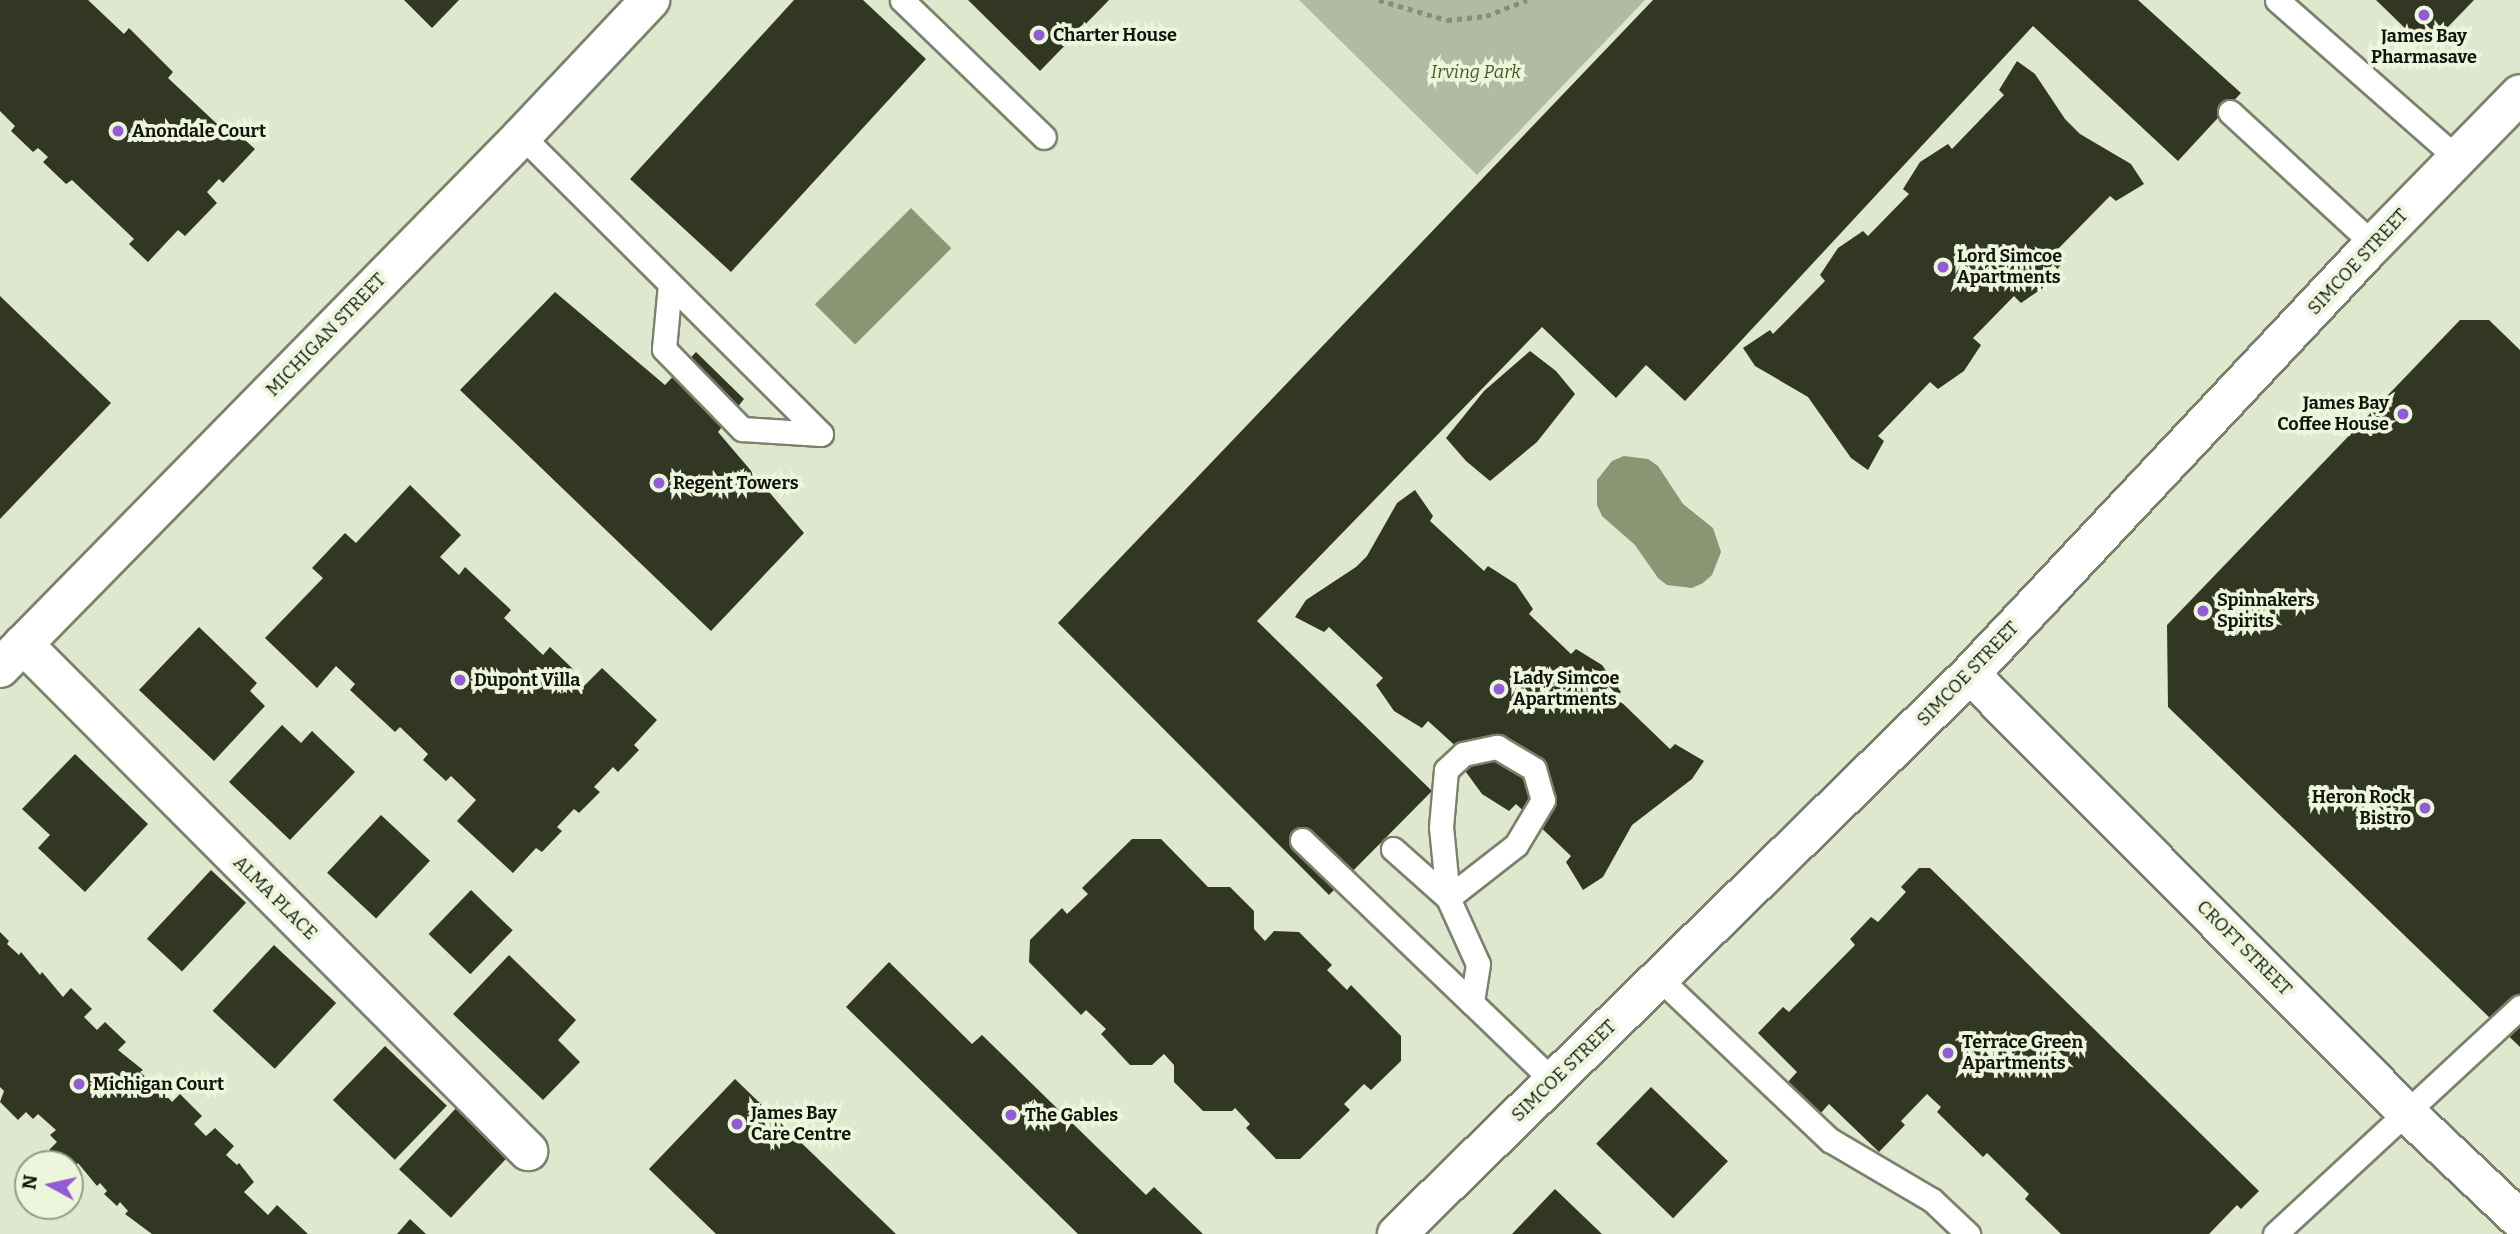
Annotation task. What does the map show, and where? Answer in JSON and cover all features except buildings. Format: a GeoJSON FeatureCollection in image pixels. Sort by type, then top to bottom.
{"type":"FeatureCollection","features":[{"type":"Feature","properties":{"kind":"street","name":"MICHIGAN STREET"},"geometry":{"type":"LineString","coordinates":[[11,656],[522,136],[650,0]]}},
{"type":"Feature","properties":{"kind":"street","name":"SIMCOE STREET"},"geometry":{"type":"LineString","coordinates":[[1397,1234],[1970,674],[2456,157],[2520,94]]}},
{"type":"Feature","properties":{"kind":"street","name":"ALMA PLACE"},"geometry":{"type":"LineString","coordinates":[[11,656],[528,1151]]}},
{"type":"Feature","properties":{"kind":"street","name":"CROFT STREET"},"geometry":{"type":"LineString","coordinates":[[1970,674],[2408,1114],[2520,1220]]}},
{"type":"Feature","properties":{"kind":"lane"},"geometry":{"type":"LineString","coordinates":[[902,0],[1044,137]]}},
{"type":"Feature","properties":{"kind":"lane"},"geometry":{"type":"LineString","coordinates":[[2277,0],[2456,157]]}},
{"type":"Feature","properties":{"kind":"lane"},"geometry":{"type":"LineString","coordinates":[[2230,112],[2374,244]]}},
{"type":"Feature","properties":{"kind":"lane"},"geometry":{"type":"LineString","coordinates":[[522,136],[793,406],[821,435],[742,429],[664,349],[670,284]]}},
{"type":"Feature","properties":{"kind":"lane"},"geometry":{"type":"LineString","coordinates":[[1448,898],[1516,845],[1543,800],[1534,769],[1497,747],[1463,754],[1446,770],[1441,827],[1448,898],[1478,964],[1472,1003]]}},
{"type":"Feature","properties":{"kind":"lane"},"geometry":{"type":"LineString","coordinates":[[1302,840],[1553,1082]]}},
{"type":"Feature","properties":{"kind":"lane"},"geometry":{"type":"LineString","coordinates":[[1393,849],[1448,898]]}},
{"type":"Feature","properties":{"kind":"lane"},"geometry":{"type":"LineString","coordinates":[[1659,978],[1830,1140],[1932,1200],[1968,1234]]}},
{"type":"Feature","properties":{"kind":"lane"},"geometry":{"type":"LineString","coordinates":[[2275,1234],[2408,1114],[2520,1007]]}},
{"type":"Feature","properties":{"kind":"path"},"geometry":{"type":"LineString","coordinates":[[1379,0],[1447,20],[1486,16],[1527,0]]}},
{"type":"Feature","properties":{"kind":"green space","name":"Irving Park"},"geometry":{"type":"Polygon","coordinates":[[[1299,0],[1645,0],[1477,175],[1299,0]]]}},
{"type":"Feature","properties":{"kind":"shaded area"},"geometry":{"type":"Polygon","coordinates":[[[911,208],[951,248],[855,344],[815,304],[911,208]]]}},
{"type":"Feature","properties":{"kind":"shaded area"},"geometry":{"type":"Polygon","coordinates":[[[1624,456],[1648,459],[1658,466],[1683,504],[1713,528],[1721,552],[1712,575],[1703,583],[1692,588],[1667,585],[1658,578],[1635,545],[1602,516],[1597,505],[1597,480],[1612,461],[1624,456]]]}},
{"type":"Feature","properties":{"kind":"place","name":"James Bay Pharmasave"},"geometry":{"type":"Point","coordinates":[2424,15]}},
{"type":"Feature","properties":{"kind":"place","name":"Charter House"},"geometry":{"type":"Point","coordinates":[1039,35]}},
{"type":"Feature","properties":{"kind":"place","name":"Anondale Court"},"geometry":{"type":"Point","coordinates":[118,131]}},
{"type":"Feature","properties":{"kind":"place","name":"Lord Simcoe Apartments"},"geometry":{"type":"Point","coordinates":[1943,267]}},
{"type":"Feature","properties":{"kind":"place","name":"James Bay Coffee House"},"geometry":{"type":"Point","coordinates":[2403,414]}},
{"type":"Feature","properties":{"kind":"place","name":"Regent Towers"},"geometry":{"type":"Point","coordinates":[659,483]}},
{"type":"Feature","properties":{"kind":"place","name":"Spinnakers Spirits"},"geometry":{"type":"Point","coordinates":[2203,611]}},
{"type":"Feature","properties":{"kind":"place","name":"Dupont Villa"},"geometry":{"type":"Point","coordinates":[460,680]}},
{"type":"Feature","properties":{"kind":"place","name":"Lady Simcoe Apartments"},"geometry":{"type":"Point","coordinates":[1499,689]}},
{"type":"Feature","properties":{"kind":"place","name":"Heron Rock Bistro"},"geometry":{"type":"Point","coordinates":[2425,808]}},
{"type":"Feature","properties":{"kind":"place","name":"Terrace Green Apartments"},"geometry":{"type":"Point","coordinates":[1948,1053]}},
{"type":"Feature","properties":{"kind":"place","name":"Michigan Court"},"geometry":{"type":"Point","coordinates":[79,1084]}},
{"type":"Feature","properties":{"kind":"place","name":"The Gables"},"geometry":{"type":"Point","coordinates":[1011,1115]}},
{"type":"Feature","properties":{"kind":"place","name":"James Bay Care Centre"},"geometry":{"type":"Point","coordinates":[737,1124]}}]}
